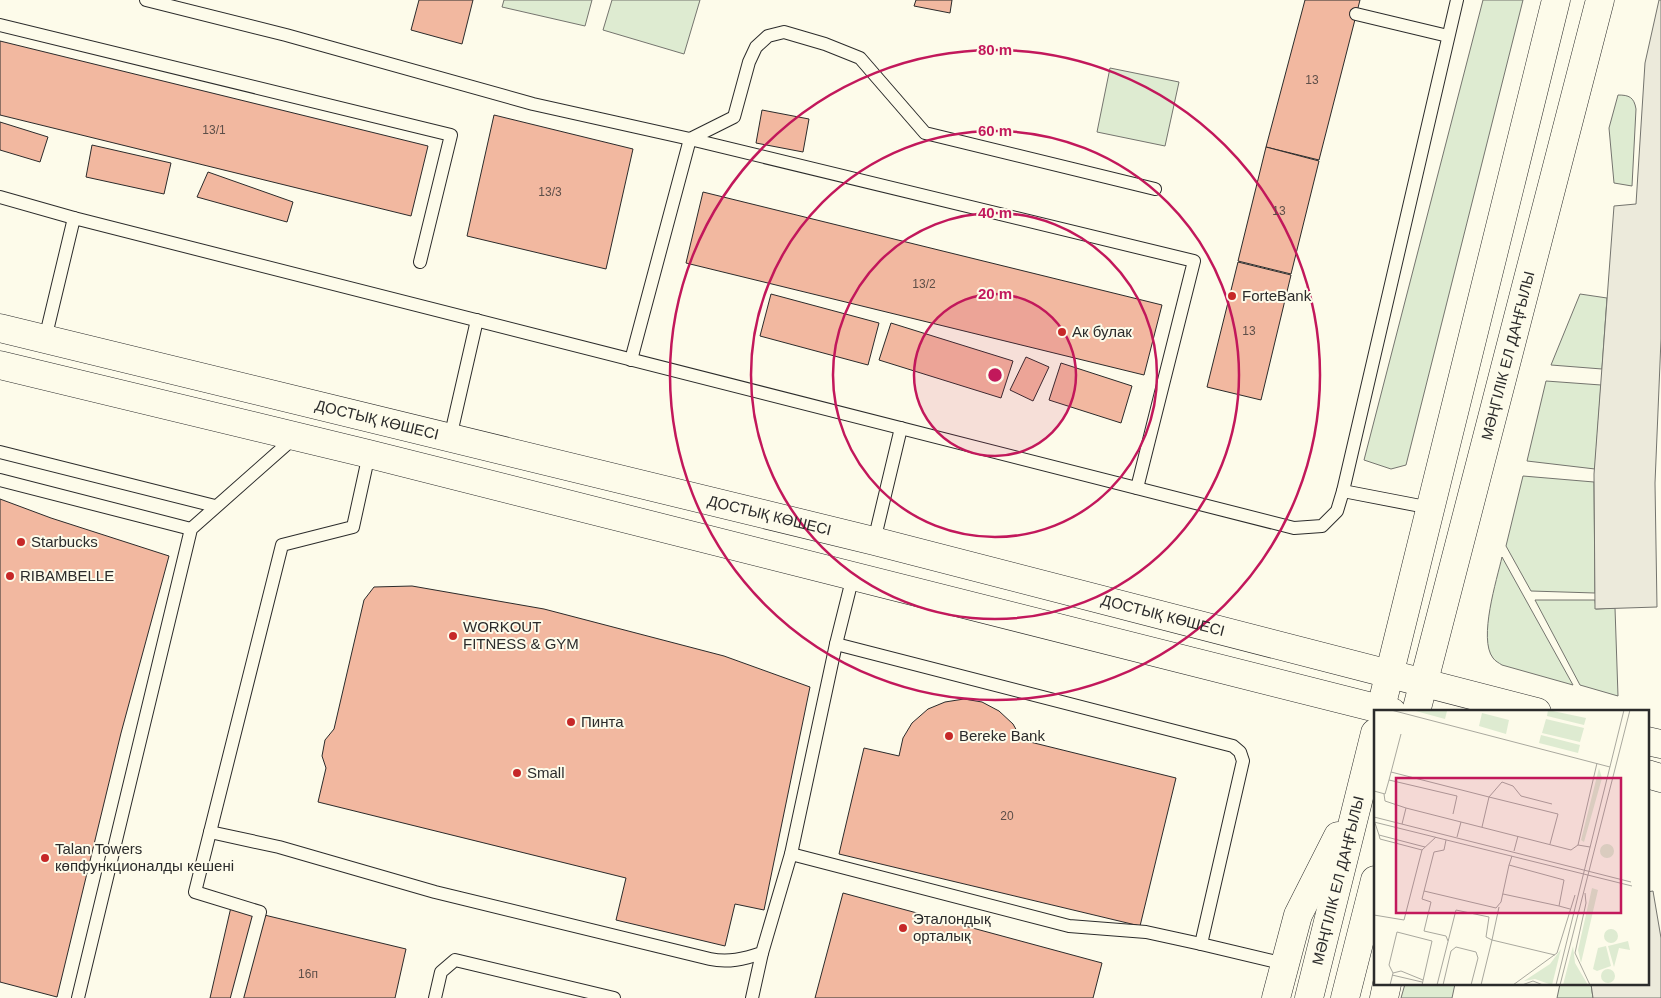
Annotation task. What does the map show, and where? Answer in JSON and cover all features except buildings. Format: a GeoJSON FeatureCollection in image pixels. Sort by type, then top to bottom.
{"type":"FeatureCollection","features":[{"type":"Feature","properties":{"kind":"street","name":"МӘҢГІЛІК ЕЛ ДАҢҒЫЛЫ"},"geometry":{"type":"LineString","coordinates":[[1383,710],[1389,674],[1556,0]]}},
{"type":"Feature","properties":{"kind":"street","name":"МӘҢГІЛІК ЕЛ ДАҢҒЫЛЫ"},"geometry":{"type":"LineString","coordinates":[[1417,710],[1600,0]]}},
{"type":"Feature","properties":{"kind":"street","name":"ДОСТЫҚ КӨШЕСІ"},"geometry":{"type":"LineString","coordinates":[[0,328],[874,541],[1528,710]]}},
{"type":"Feature","properties":{"kind":"street"},"geometry":{"type":"LineString","coordinates":[[0,365],[369,454],[853,576],[1374,714]]}},
{"type":"Feature","properties":{"kind":"street"},"geometry":{"type":"LineString","coordinates":[[1648,740],[1661,744]]}},
{"type":"Feature","properties":{"kind":"street","name":"МӘҢГІЛІК ЕЛ ДАҢҒЫЛЫ"},"geometry":{"type":"LineString","coordinates":[[1309,998],[1360,792],[1374,744]]}},
{"type":"Feature","properties":{"kind":"street"},"geometry":{"type":"LineString","coordinates":[[1648,774],[1661,778]]}},
{"type":"Feature","properties":{"kind":"street"},"geometry":{"type":"LineString","coordinates":[[1276,998],[1298,915],[1360,792]]}},
{"type":"Feature","properties":{"kind":"street"},"geometry":{"type":"LineString","coordinates":[[1345,998],[1374,884]]}},
{"type":"Feature","properties":{"kind":"lane"},"geometry":{"type":"LineString","coordinates":[[146,0],[286,35],[533,104],[690,139],[1194,261],[1137,488]]}},
{"type":"Feature","properties":{"kind":"lane"},"geometry":{"type":"LineString","coordinates":[[0,197],[74,218],[1294,528],[1322,526],[1337,511],[1343,491],[1448,36],[1458,0]]}},
{"type":"Feature","properties":{"kind":"lane"},"geometry":{"type":"LineString","coordinates":[[1356,14],[1448,36]]}},
{"type":"Feature","properties":{"kind":"lane"},"geometry":{"type":"LineString","coordinates":[[0,25],[451,135],[420,262]]}},
{"type":"Feature","properties":{"kind":"lane"},"geometry":{"type":"LineString","coordinates":[[631,360],[690,139],[734,117],[749,62],[756,47],[768,36],[784,32],[825,44],[860,58],[925,134],[1155,190]]}},
{"type":"Feature","properties":{"kind":"lane"},"geometry":{"type":"LineString","coordinates":[[45,339],[74,218]]}},
{"type":"Feature","properties":{"kind":"lane"},"geometry":{"type":"LineString","coordinates":[[450,438],[477,320]]}},
{"type":"Feature","properties":{"kind":"lane"},"geometry":{"type":"LineString","coordinates":[[874,541],[900,428]]}},
{"type":"Feature","properties":{"kind":"lane"},"geometry":{"type":"LineString","coordinates":[[78,998],[191,529],[295,437]]}},
{"type":"Feature","properties":{"kind":"lane"},"geometry":{"type":"LineString","coordinates":[[0,452],[215,506]]}},
{"type":"Feature","properties":{"kind":"lane"},"geometry":{"type":"LineString","coordinates":[[237,998],[260,912],[195,892],[282,545],[353,527],[369,454]]}},
{"type":"Feature","properties":{"kind":"lane"},"geometry":{"type":"LineString","coordinates":[[0,480],[191,529]]}},
{"type":"Feature","properties":{"kind":"lane"},"geometry":{"type":"LineString","coordinates":[[1343,491],[1431,508]]}},
{"type":"Feature","properties":{"kind":"lane"},"geometry":{"type":"LineString","coordinates":[[752,998],[762,953],[791,854],[836,644],[853,576]]}},
{"type":"Feature","properties":{"kind":"lane"},"geometry":{"type":"LineString","coordinates":[[836,644],[1233,746],[1240,752],[1243,761],[1201,944]]}},
{"type":"Feature","properties":{"kind":"lane"},"geometry":{"type":"LineString","coordinates":[[210,832],[279,847],[435,892],[716,960],[741,960],[762,953]]}},
{"type":"Feature","properties":{"kind":"lane"},"geometry":{"type":"LineString","coordinates":[[791,854],[1069,926],[1146,932],[1285,964]]}},
{"type":"Feature","properties":{"kind":"lane"},"geometry":{"type":"LineString","coordinates":[[435,998],[441,972],[455,960],[614,998]]}},
{"type":"Feature","properties":{"kind":"green space"},"geometry":{"type":"Polygon","coordinates":[[[504,0],[592,0],[585,26],[502,7],[504,0]]]}},
{"type":"Feature","properties":{"kind":"green space"},"geometry":{"type":"Polygon","coordinates":[[[612,0],[700,0],[684,54],[603,30],[612,0]]]}},
{"type":"Feature","properties":{"kind":"green space"},"geometry":{"type":"Polygon","coordinates":[[[1483,0],[1523,0],[1406,465],[1391,469],[1364,460],[1483,0]]]}},
{"type":"Feature","properties":{"kind":"green space"},"geometry":{"type":"Polygon","coordinates":[[[1110,68],[1179,82],[1165,146],[1097,132],[1110,68]]]}},
{"type":"Feature","properties":{"kind":"green space"},"geometry":{"type":"Polygon","coordinates":[[[1618,95],[1625,95],[1630,98],[1634,102],[1636,109],[1632,186],[1614,183],[1609,128],[1618,95]]]}},
{"type":"Feature","properties":{"kind":"green space"},"geometry":{"type":"Polygon","coordinates":[[[1580,294],[1607,298],[1602,369],[1551,365],[1580,294]]]}},
{"type":"Feature","properties":{"kind":"green space"},"geometry":{"type":"Polygon","coordinates":[[[1546,381],[1601,385],[1595,469],[1527,461],[1546,381]]]}},
{"type":"Feature","properties":{"kind":"green space"},"geometry":{"type":"Polygon","coordinates":[[[1523,476],[1594,482],[1595,593],[1531,591],[1506,546],[1523,476]]]}},
{"type":"Feature","properties":{"kind":"green space"},"geometry":{"type":"Polygon","coordinates":[[[1502,557],[1573,685],[1502,665],[1493,658],[1487,637],[1488,623],[1502,557]]]}},
{"type":"Feature","properties":{"kind":"green space"},"geometry":{"type":"Polygon","coordinates":[[[1535,600],[1595,600],[1596,609],[1615,608],[1618,696],[1580,685],[1535,600]]]}},
{"type":"Feature","properties":{"kind":"green space"},"geometry":{"type":"Polygon","coordinates":[[[1404,986],[1455,986],[1452,998],[1401,998],[1404,986]]]}},
{"type":"Feature","properties":{"kind":"green space"},"geometry":{"type":"Polygon","coordinates":[[[1560,986],[1591,986],[1593,998],[1557,998],[1560,986]]]}},
{"type":"Feature","properties":{"kind":"shaded area"},"geometry":{"type":"Polygon","coordinates":[[[1659,0],[1661,0],[1661,339],[1655,483],[1657,607],[1595,609],[1594,474],[1614,206],[1636,204],[1645,63],[1659,0]]]}},
{"type":"Feature","properties":{"kind":"shaded area"},"geometry":{"type":"Polygon","coordinates":[[[1653,891],[1661,938],[1661,998],[1593,998],[1591,986],[1648,986],[1648,892],[1653,891]]]}},
{"type":"Feature","properties":{"kind":"place","name":"ForteBank"},"geometry":{"type":"Point","coordinates":[1232,296]}},
{"type":"Feature","properties":{"kind":"place","name":"Ак булак"},"geometry":{"type":"Point","coordinates":[1062,332]}},
{"type":"Feature","properties":{"kind":"place","name":"Starbucks"},"geometry":{"type":"Point","coordinates":[21,542]}},
{"type":"Feature","properties":{"kind":"place","name":"RIBAMBELLE"},"geometry":{"type":"Point","coordinates":[10,576]}},
{"type":"Feature","properties":{"kind":"place","name":"WORKOUT FITNESS & GYM"},"geometry":{"type":"Point","coordinates":[453,636]}},
{"type":"Feature","properties":{"kind":"place","name":"Пинта"},"geometry":{"type":"Point","coordinates":[571,722]}},
{"type":"Feature","properties":{"kind":"place","name":"Bereke Bank"},"geometry":{"type":"Point","coordinates":[949,736]}},
{"type":"Feature","properties":{"kind":"place","name":"Small"},"geometry":{"type":"Point","coordinates":[517,773]}},
{"type":"Feature","properties":{"kind":"place","name":"Talan Towers көпфункционалды кешені"},"geometry":{"type":"Point","coordinates":[45,858]}},
{"type":"Feature","properties":{"kind":"place","name":"Эталондық орталық"},"geometry":{"type":"Point","coordinates":[903,928]}}]}
